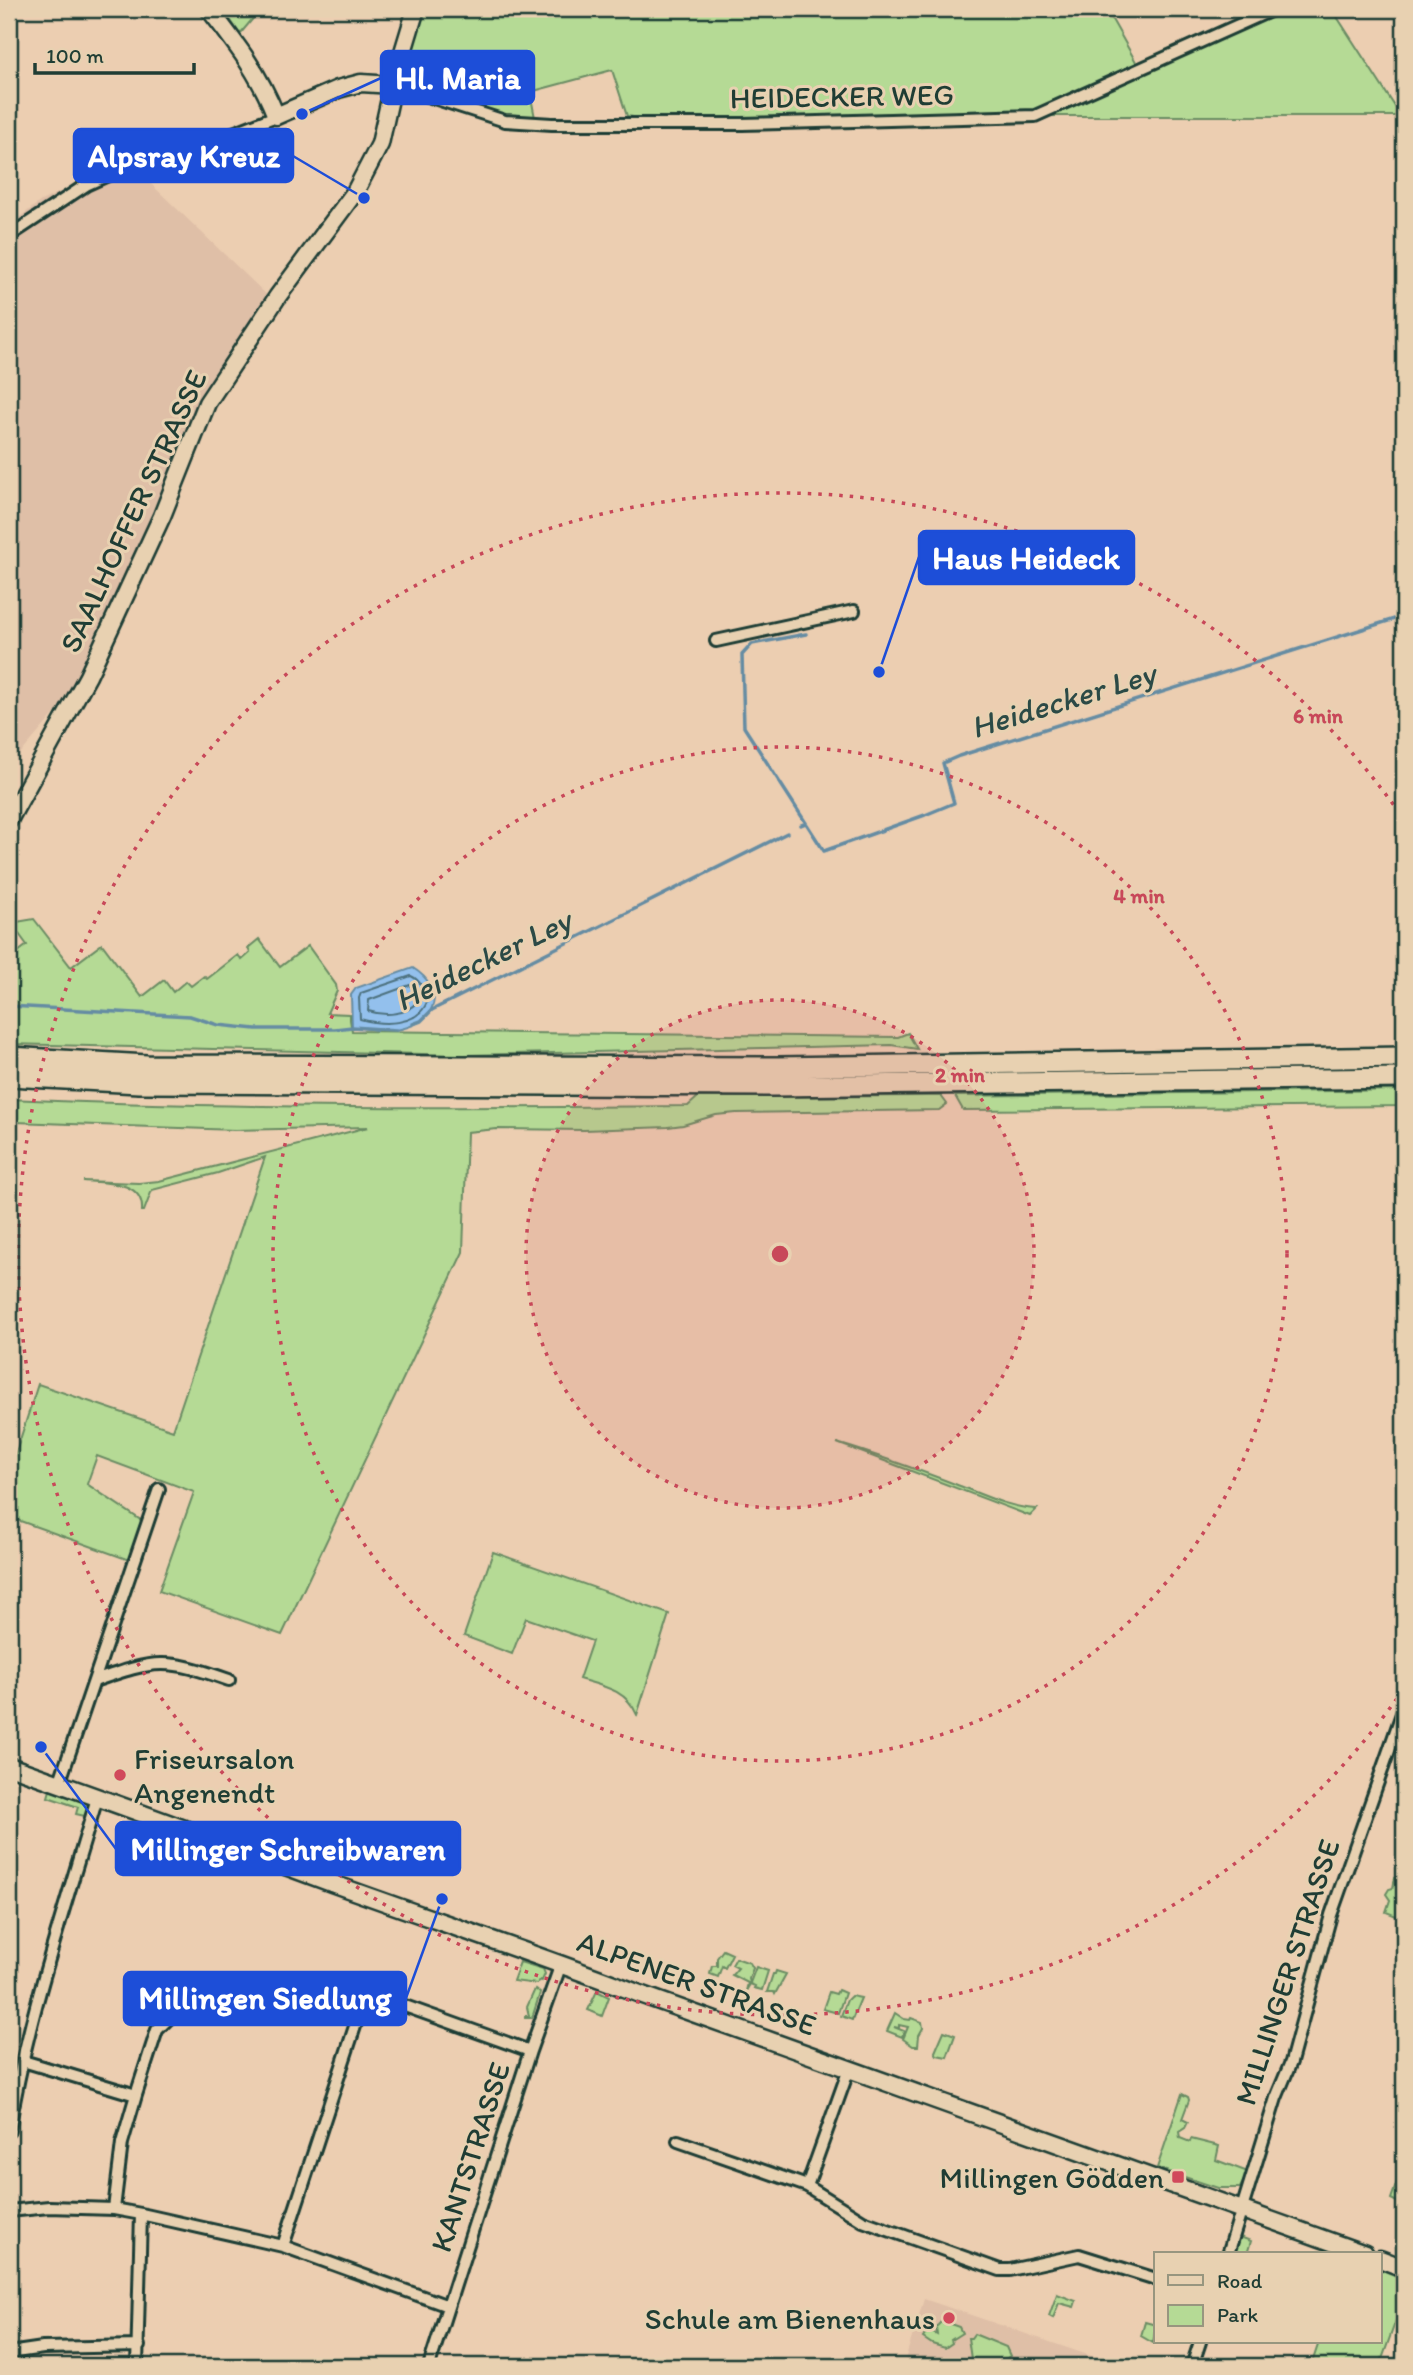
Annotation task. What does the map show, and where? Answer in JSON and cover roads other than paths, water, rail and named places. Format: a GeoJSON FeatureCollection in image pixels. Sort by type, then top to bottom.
{"type":"FeatureCollection","features":[{"type":"Feature","properties":{"kind":"highway"},"geometry":{"type":"LineString","coordinates":[[9,1058],[147,1065],[778,1067],[1404,1057]]}},
{"type":"Feature","properties":{"kind":"highway"},"geometry":{"type":"LineString","coordinates":[[9,1076],[139,1083],[773,1086],[1404,1078]]}},
{"type":"Feature","properties":{"kind":"street"},"geometry":{"type":"LineString","coordinates":[[209,9],[255,70],[276,116]]}},
{"type":"Feature","properties":{"kind":"street"},"geometry":{"type":"LineString","coordinates":[[9,236],[86,185],[126,167],[218,139],[338,89],[361,83],[393,85],[416,9]]}},
{"type":"Feature","properties":{"kind":"street","name":"HEIDECKER WEG"},"geometry":{"type":"LineString","coordinates":[[393,85],[505,121],[552,124],[742,124],[1035,116],[1274,9]]}},
{"type":"Feature","properties":{"kind":"street","name":"SAALHOFFER STRASSE"},"geometry":{"type":"LineString","coordinates":[[9,820],[88,676],[162,516],[207,403],[278,296],[355,192],[380,144],[393,85]]}},
{"type":"Feature","properties":{"kind":"street"},"geometry":{"type":"LineString","coordinates":[[716,641],[854,611]]}},
{"type":"Feature","properties":{"kind":"street"},"geometry":{"type":"LineString","coordinates":[[60,1784],[159,1489]]}},
{"type":"Feature","properties":{"kind":"street"},"geometry":{"type":"LineString","coordinates":[[94,1681],[142,1665],[164,1662],[193,1667],[229,1679]]}},
{"type":"Feature","properties":{"kind":"street","name":"MILLINGER STRASSE"},"geometry":{"type":"LineString","coordinates":[[1229,2252],[1276,2098],[1291,2062],[1331,1915],[1404,1708]]}},
{"type":"Feature","properties":{"kind":"street","name":"ALPENER STRASSE"},"geometry":{"type":"LineString","coordinates":[[9,1766],[1359,2252]]}},
{"type":"Feature","properties":{"kind":"street"},"geometry":{"type":"LineString","coordinates":[[9,2130],[12,2095],[36,2004],[97,1798]]}},
{"type":"Feature","properties":{"kind":"street","name":"KANTSTRASSE"},"geometry":{"type":"LineString","coordinates":[[429,2366],[530,2051],[561,1964]]}},
{"type":"Feature","properties":{"kind":"street"},"geometry":{"type":"LineString","coordinates":[[283,2246],[362,2005],[369,1997],[377,1996],[530,2051]]}},
{"type":"Feature","properties":{"kind":"street"},"geometry":{"type":"LineString","coordinates":[[114,2209],[122,2143],[157,2030],[169,2018]]}},
{"type":"Feature","properties":{"kind":"street"},"geometry":{"type":"LineString","coordinates":[[23,2061],[136,2095]]}},
{"type":"Feature","properties":{"kind":"street"},"geometry":{"type":"LineString","coordinates":[[807,2186],[849,2069]]}},
{"type":"Feature","properties":{"kind":"street"},"geometry":{"type":"LineString","coordinates":[[678,2141],[807,2186],[863,2221],[1000,2270],[1079,2255],[1154,2278]]}},
{"type":"Feature","properties":{"kind":"street"},"geometry":{"type":"LineString","coordinates":[[9,2211],[49,2207],[114,2209],[141,2214],[283,2246],[448,2305]]}},
{"type":"Feature","properties":{"kind":"street"},"geometry":{"type":"LineString","coordinates":[[137,2366],[141,2214]]}},
{"type":"Feature","properties":{"kind":"street"},"geometry":{"type":"LineString","coordinates":[[1382,2260],[1404,2268]]}},
{"type":"Feature","properties":{"kind":"street"},"geometry":{"type":"LineString","coordinates":[[1192,2366],[1199,2344]]}},
{"type":"Feature","properties":{"kind":"street"},"geometry":{"type":"LineString","coordinates":[[9,2353],[43,2348],[139,2346]]}},
{"type":"Feature","properties":{"kind":"water"},"geometry":{"type":"Polygon","coordinates":[[[413,968],[430,985],[433,994],[430,1012],[423,1019],[395,1030],[352,1027],[351,995],[356,988],[413,968]]]}},
{"type":"Feature","properties":{"kind":"waterway","name":"Heidecker Ley"},"geometry":{"type":"LineString","coordinates":[[801,825],[806,823],[824,851],[954,803],[943,763],[959,756],[1404,616]]}},
{"type":"Feature","properties":{"kind":"waterway"},"geometry":{"type":"LineString","coordinates":[[806,634],[752,644],[742,655],[744,727],[806,823]]}},
{"type":"Feature","properties":{"kind":"waterway","name":"Heidecker Ley"},"geometry":{"type":"LineString","coordinates":[[413,1024],[421,1021],[432,1010],[787,833]]}},
{"type":"Feature","properties":{"kind":"waterway","name":"Heidecker Ley"},"geometry":{"type":"LineString","coordinates":[[9,1006],[190,1016],[218,1025],[256,1029],[352,1027],[396,1030]]}},
{"type":"Feature","properties":{"kind":"place","name":"Hl. Maria"},"geometry":{"type":"Point","coordinates":[302,114]}},
{"type":"Feature","properties":{"kind":"place","name":"Alpsray Kreuz"},"geometry":{"type":"Point","coordinates":[364,198]}},
{"type":"Feature","properties":{"kind":"place","name":"Haus Heideck"},"geometry":{"type":"Point","coordinates":[879,672]}},
{"type":"Feature","properties":{"kind":"place","name":"Millinger Schreibwaren"},"geometry":{"type":"Point","coordinates":[41,1747]}},
{"type":"Feature","properties":{"kind":"place","name":"Friseursalon Angenendt"},"geometry":{"type":"Point","coordinates":[120,1775]}},
{"type":"Feature","properties":{"kind":"place","name":"Millingen Siedlung"},"geometry":{"type":"Point","coordinates":[442,1899]}},
{"type":"Feature","properties":{"kind":"place","name":"Millingen Gödden"},"geometry":{"type":"Point","coordinates":[1178,2177]}},
{"type":"Feature","properties":{"kind":"place","name":"Schule am Bienenhaus"},"geometry":{"type":"Point","coordinates":[949,2318]}}]}
